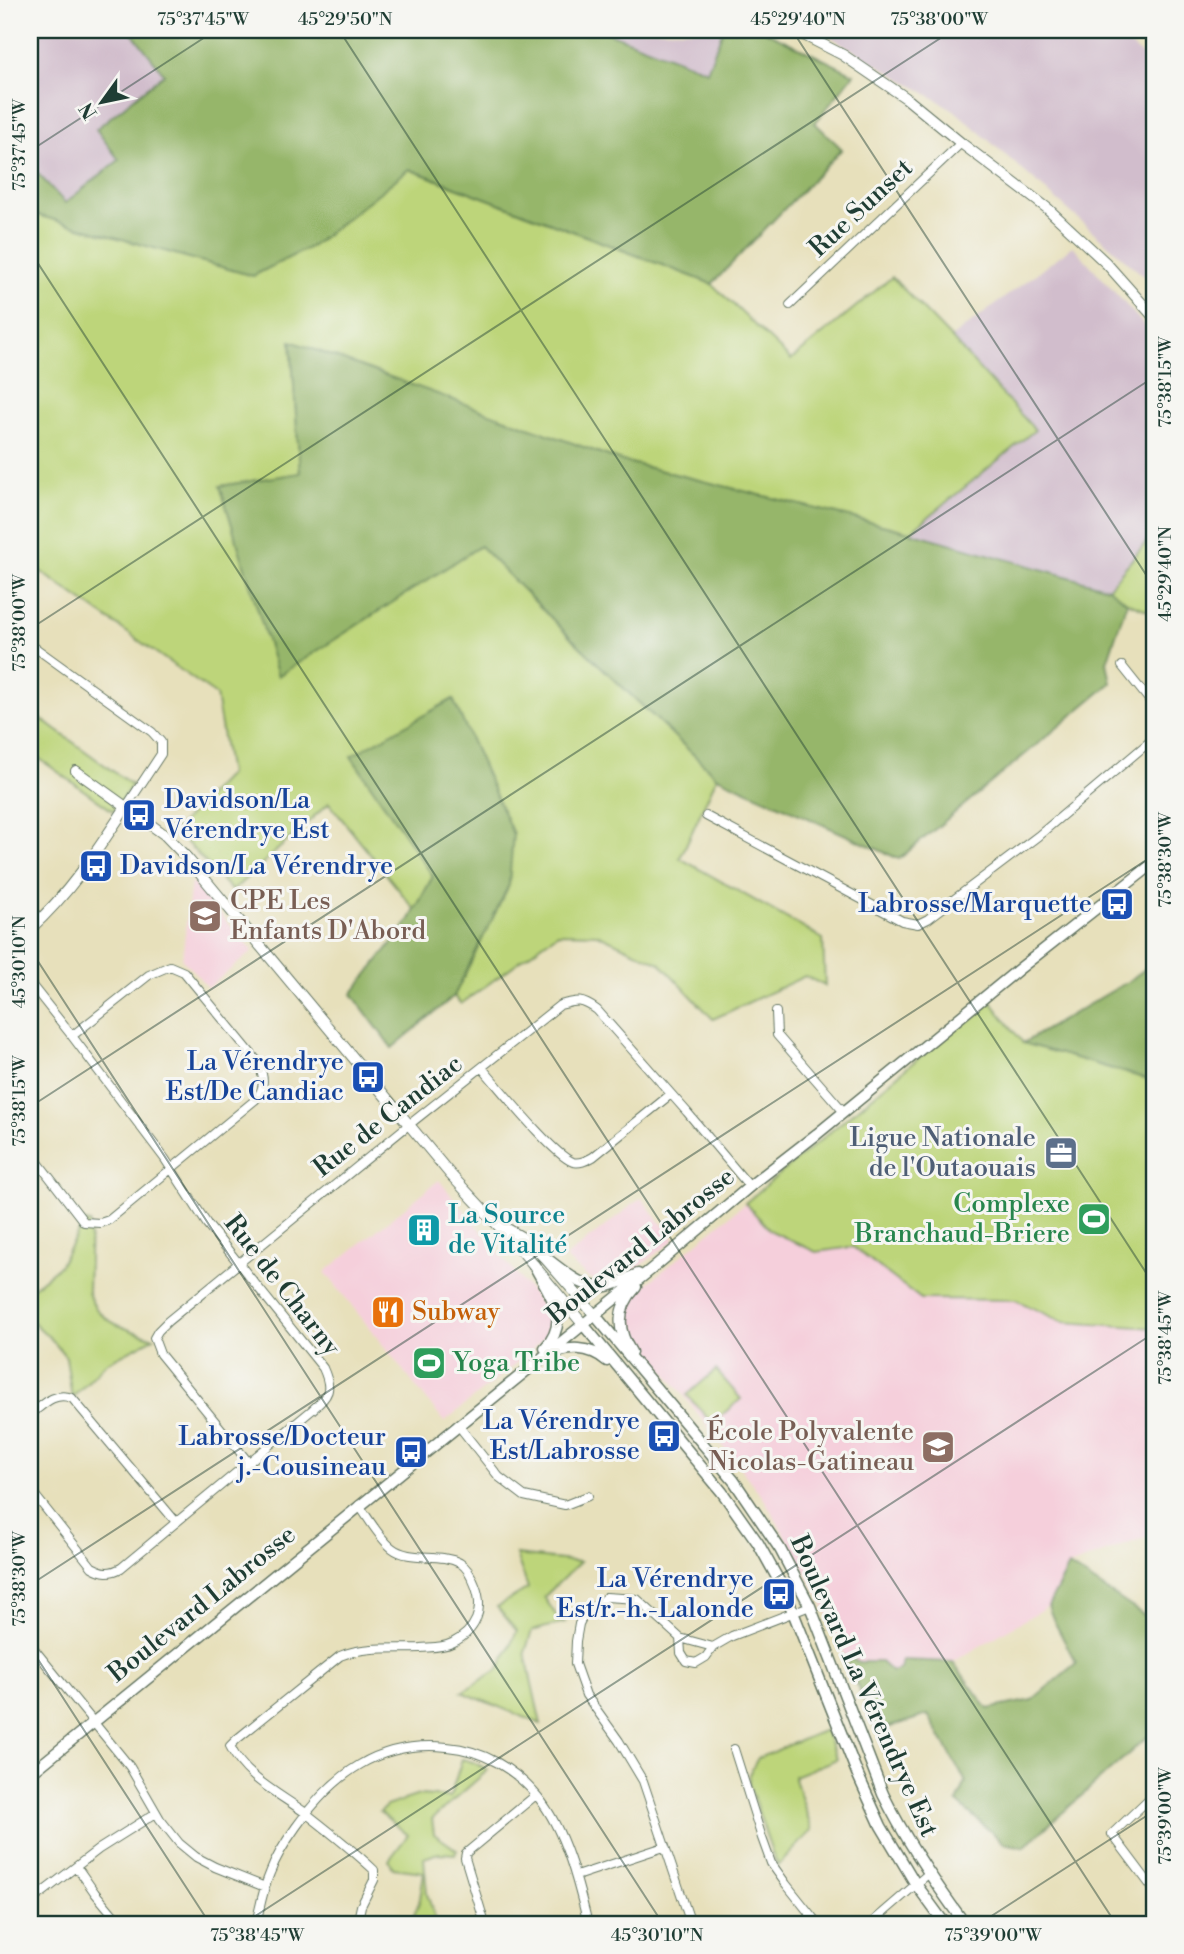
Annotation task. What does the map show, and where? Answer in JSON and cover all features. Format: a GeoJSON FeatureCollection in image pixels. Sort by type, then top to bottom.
{"type":"FeatureCollection","features":[{"type":"Feature","properties":{"kind":"main road","name":"Boulevard Labrosse"},"geometry":{"type":"LineString","coordinates":[[30,1774],[1018,969],[1154,863]]}},
{"type":"Feature","properties":{"kind":"main road"},"geometry":{"type":"LineString","coordinates":[[543,1256],[579,1282],[597,1287],[615,1284],[654,1267]]}},
{"type":"Feature","properties":{"kind":"main road"},"geometry":{"type":"LineString","coordinates":[[524,1371],[551,1342],[559,1326],[558,1312],[534,1265]]}},
{"type":"Feature","properties":{"kind":"main road"},"geometry":{"type":"LineString","coordinates":[[645,1374],[625,1343],[620,1318],[628,1295],[654,1267]]}},
{"type":"Feature","properties":{"kind":"main road","name":"Boulevard La Vérendrye Est"},"geometry":{"type":"LineString","coordinates":[[594,1314],[751,1503],[780,1549],[810,1606],[883,1794],[910,1846],[965,1924]]}},
{"type":"Feature","properties":{"kind":"main road","name":"Boulevard La Vérendrye Est"},"geometry":{"type":"LineString","coordinates":[[582,1323],[741,1516],[772,1568],[794,1613],[867,1798],[915,1883],[945,1924]]}},
{"type":"Feature","properties":{"kind":"main road"},"geometry":{"type":"LineString","coordinates":[[524,1371],[553,1353],[581,1349],[599,1354],[627,1378]]}},
{"type":"Feature","properties":{"kind":"street"},"geometry":{"type":"LineString","coordinates":[[794,30],[867,70],[1047,208],[1120,278],[1154,317]]}},
{"type":"Feature","properties":{"kind":"street","name":"Rue Sunset"},"geometry":{"type":"LineString","coordinates":[[790,305],[961,143]]}},
{"type":"Feature","properties":{"kind":"street"},"geometry":{"type":"LineString","coordinates":[[30,644],[152,732],[161,742],[161,754],[126,807],[74,881],[30,929]]}},
{"type":"Feature","properties":{"kind":"street"},"geometry":{"type":"LineString","coordinates":[[1122,666],[1154,706]]}},
{"type":"Feature","properties":{"kind":"street"},"geometry":{"type":"LineString","coordinates":[[706,816],[902,921],[918,923],[928,919],[1038,836],[1154,738]]}},
{"type":"Feature","properties":{"kind":"street","name":"Boulevard La Vérendrye Est"},"geometry":{"type":"LineString","coordinates":[[76,771],[165,835],[188,859],[450,1174],[534,1265],[582,1323]]}},
{"type":"Feature","properties":{"kind":"street"},"geometry":{"type":"LineString","coordinates":[[30,1152],[84,1222],[100,1223],[108,1220],[172,1170],[260,1095],[262,1090],[263,1074],[258,1062],[184,972],[170,965],[149,975],[72,1036]]}},
{"type":"Feature","properties":{"kind":"street","name":"Rue de Charny"},"geometry":{"type":"LineString","coordinates":[[30,983],[172,1170],[207,1224],[323,1368],[330,1385],[323,1400],[113,1572],[100,1572],[92,1567],[30,1489]]}},
{"type":"Feature","properties":{"kind":"street","name":"Rue de Candiac"},"geometry":{"type":"LineString","coordinates":[[249,1463],[160,1354],[155,1338],[158,1331],[560,1005],[577,1000],[586,1002],[597,1010],[750,1187]]}},
{"type":"Feature","properties":{"kind":"street"},"geometry":{"type":"LineString","coordinates":[[776,1012],[777,1035],[844,1112]]}},
{"type":"Feature","properties":{"kind":"street"},"geometry":{"type":"LineString","coordinates":[[482,1068],[553,1147],[574,1162],[581,1163],[593,1157],[671,1094]]}},
{"type":"Feature","properties":{"kind":"street","name":"Boulevard La Vérendrye Est"},"geometry":{"type":"LineString","coordinates":[[494,1222],[523,1238],[543,1256],[594,1314]]}},
{"type":"Feature","properties":{"kind":"street"},"geometry":{"type":"LineString","coordinates":[[30,1415],[52,1398],[65,1395],[72,1398],[176,1522]]}},
{"type":"Feature","properties":{"kind":"street"},"geometry":{"type":"LineString","coordinates":[[458,1425],[499,1477],[524,1496],[565,1505],[588,1496]]}},
{"type":"Feature","properties":{"kind":"street"},"geometry":{"type":"LineString","coordinates":[[357,1924],[361,1906],[374,1880],[374,1870],[306,1814],[265,1786],[243,1766],[230,1746],[340,1656],[359,1650],[438,1647],[452,1643],[477,1619],[480,1606],[477,1591],[462,1564],[443,1558],[403,1553],[391,1548],[359,1506]]}},
{"type":"Feature","properties":{"kind":"street"},"geometry":{"type":"LineString","coordinates":[[691,1924],[643,1781],[586,1695],[575,1664],[576,1641],[583,1616],[606,1597],[637,1599],[680,1638],[713,1647]]}},
{"type":"Feature","properties":{"kind":"street"},"geometry":{"type":"LineString","coordinates":[[680,1638],[681,1653],[686,1661],[696,1663],[706,1657],[713,1647],[732,1636],[810,1606]]}},
{"type":"Feature","properties":{"kind":"street"},"geometry":{"type":"LineString","coordinates":[[30,1644],[130,1767],[156,1813],[179,1843],[196,1857],[215,1867],[265,1887]]}},
{"type":"Feature","properties":{"kind":"street"},"geometry":{"type":"LineString","coordinates":[[256,1924],[271,1870],[285,1844],[326,1791],[346,1772],[385,1752],[413,1746],[434,1746],[482,1755],[503,1765],[537,1795],[550,1814],[576,1876],[588,1924]]}},
{"type":"Feature","properties":{"kind":"street"},"geometry":{"type":"LineString","coordinates":[[734,1749],[771,1863],[818,1924]]}},
{"type":"Feature","properties":{"kind":"street"},"geometry":{"type":"LineString","coordinates":[[1154,1794],[1112,1834],[1154,1890]]}},
{"type":"Feature","properties":{"kind":"street"},"geometry":{"type":"LineString","coordinates":[[485,1924],[466,1853],[537,1795]]}},
{"type":"Feature","properties":{"kind":"street"},"geometry":{"type":"LineString","coordinates":[[30,1902],[99,1849],[156,1813]]}},
{"type":"Feature","properties":{"kind":"street"},"geometry":{"type":"LineString","coordinates":[[576,1876],[664,1847]]}},
{"type":"Feature","properties":{"kind":"street"},"geometry":{"type":"LineString","coordinates":[[77,1867],[121,1924]]}},
{"type":"Feature","properties":{"kind":"street"},"geometry":{"type":"LineString","coordinates":[[870,1924],[928,1874]]}},
{"type":"Feature","properties":{"kind":"shaded area"},"geometry":{"type":"Polygon","coordinates":[[[30,30],[130,30],[164,74],[97,129],[119,160],[65,203],[30,165],[30,30]]]}},
{"type":"Feature","properties":{"kind":"shaded area"},"geometry":{"type":"Polygon","coordinates":[[[601,30],[723,30],[707,71],[601,30]]]}},
{"type":"Feature","properties":{"kind":"shaded area"},"geometry":{"type":"Polygon","coordinates":[[[819,30],[1112,30],[1154,65],[1154,285],[954,110],[819,30]]]}},
{"type":"Feature","properties":{"kind":"shaded area"},"geometry":{"type":"Polygon","coordinates":[[[1073,246],[1154,336],[1154,533],[1108,588],[910,532],[1035,430],[951,338],[1073,246]]]}},
{"type":"Feature","properties":{"kind":"shaded area","name":"CPE Les Enfants D'Abord"},"geometry":{"type":"Polygon","coordinates":[[[191,881],[253,951],[208,988],[182,960],[191,881]]]}},
{"type":"Feature","properties":{"kind":"shaded area"},"geometry":{"type":"Polygon","coordinates":[[[439,1180],[551,1316],[547,1335],[444,1422],[325,1272],[439,1180]]]}},
{"type":"Feature","properties":{"kind":"shaded area"},"geometry":{"type":"Polygon","coordinates":[[[641,1198],[675,1240],[617,1283],[590,1279],[565,1258],[641,1198]]]}},
{"type":"Feature","properties":{"kind":"shaded area","name":"École Polyvalente Nicolas-Gatineau"},"geometry":{"type":"Polygon","coordinates":[[[745,1203],[771,1231],[816,1252],[853,1247],[921,1299],[1016,1300],[1063,1322],[1154,1328],[1154,1534],[1069,1566],[1048,1606],[953,1662],[903,1660],[900,1669],[892,1672],[881,1662],[860,1662],[845,1657],[821,1599],[764,1499],[643,1343],[629,1320],[631,1297],[745,1203]]]}},
{"type":"Feature","properties":{"kind":"green space"},"geometry":{"type":"Polygon","coordinates":[[[130,30],[601,30],[707,71],[723,30],[763,30],[854,74],[815,123],[842,149],[712,284],[409,169],[312,246],[253,276],[30,213],[30,165],[65,203],[119,160],[96,129],[164,74],[130,30]]]}},
{"type":"Feature","properties":{"kind":"green space"},"geometry":{"type":"Polygon","coordinates":[[[408,169],[712,284],[791,360],[892,277],[1035,430],[910,532],[622,461],[291,342],[300,473],[221,486],[278,676],[480,546],[568,635],[717,777],[680,858],[823,939],[825,986],[805,976],[713,1019],[660,963],[597,934],[558,933],[461,1004],[454,996],[509,885],[351,756],[433,876],[415,910],[329,803],[232,891],[175,830],[229,774],[216,695],[30,564],[30,213],[253,276],[312,246],[408,169]]]}},
{"type":"Feature","properties":{"kind":"green space"},"geometry":{"type":"Polygon","coordinates":[[[291,341],[622,461],[910,532],[1108,588],[1127,602],[1107,662],[1111,683],[899,859],[717,777],[568,635],[480,546],[278,676],[220,486],[300,473],[291,341]]]}},
{"type":"Feature","properties":{"kind":"green space"},"geometry":{"type":"Polygon","coordinates":[[[1154,533],[1154,613],[1127,602],[1108,588],[1154,533]]]}},
{"type":"Feature","properties":{"kind":"green space"},"geometry":{"type":"Polygon","coordinates":[[[453,699],[513,834],[509,885],[454,996],[392,1048],[352,994],[409,921],[433,876],[351,756],[453,699]]]}},
{"type":"Feature","properties":{"kind":"green space"},"geometry":{"type":"Polygon","coordinates":[[[30,711],[132,785],[113,811],[30,752],[30,711]]]}},
{"type":"Feature","properties":{"kind":"green space"},"geometry":{"type":"Polygon","coordinates":[[[1154,962],[1154,1081],[1023,1043],[1129,981],[1154,962]]]}},
{"type":"Feature","properties":{"kind":"green space"},"geometry":{"type":"Polygon","coordinates":[[[989,999],[1023,1043],[1154,1081],[1154,1328],[1063,1322],[1016,1300],[921,1299],[853,1247],[816,1252],[771,1231],[745,1203],[989,999]]]}},
{"type":"Feature","properties":{"kind":"green space"},"geometry":{"type":"Polygon","coordinates":[[[84,1222],[90,1223],[88,1292],[92,1303],[114,1323],[154,1338],[106,1363],[72,1398],[66,1357],[30,1319],[30,1290],[59,1266],[84,1222]]]}},
{"type":"Feature","properties":{"kind":"green space"},"geometry":{"type":"Polygon","coordinates":[[[716,1370],[741,1399],[712,1423],[687,1395],[716,1370]]]}},
{"type":"Feature","properties":{"kind":"green space"},"geometry":{"type":"Polygon","coordinates":[[[516,1555],[580,1562],[544,1597],[558,1618],[565,1622],[532,1631],[525,1652],[541,1724],[462,1692],[499,1669],[517,1631],[497,1607],[528,1588],[516,1555]]]}},
{"type":"Feature","properties":{"kind":"green space"},"geometry":{"type":"Polygon","coordinates":[[[1069,1566],[1144,1615],[1154,1610],[1154,1731],[1024,1847],[1004,1843],[957,1802],[966,1782],[928,1715],[877,1731],[845,1657],[860,1662],[881,1662],[892,1672],[900,1669],[902,1660],[953,1662],[988,1709],[1032,1700],[1076,1663],[1048,1606],[1069,1566]]]}},
{"type":"Feature","properties":{"kind":"green space"},"geometry":{"type":"Polygon","coordinates":[[[825,1730],[837,1759],[794,1776],[812,1830],[778,1866],[749,1784],[749,1774],[758,1758],[825,1730]]]}},
{"type":"Feature","properties":{"kind":"green space"},"geometry":{"type":"Polygon","coordinates":[[[462,1759],[488,1770],[432,1819],[434,1834],[457,1850],[455,1854],[439,1853],[424,1858],[427,1894],[437,1924],[411,1924],[420,1899],[424,1872],[393,1868],[389,1860],[408,1835],[380,1812],[386,1806],[419,1795],[450,1797],[462,1759]]]}},
{"type":"Feature","properties":{"kind":"railway"},"geometry":{"type":"LineString","coordinates":[[1141,30],[1154,41]]}},
{"type":"Feature","properties":{"kind":"place","name":"Davidson/La Vérendrye Est"},"geometry":{"type":"Point","coordinates":[139,815]}},
{"type":"Feature","properties":{"kind":"place","name":"Davidson/La Vérendrye"},"geometry":{"type":"Point","coordinates":[96,866]}},
{"type":"Feature","properties":{"kind":"place","name":"Labrosse/Marquette"},"geometry":{"type":"Point","coordinates":[1117,904]}},
{"type":"Feature","properties":{"kind":"place","name":"CPE Les Enfants D'Abord"},"geometry":{"type":"Point","coordinates":[205,916]}},
{"type":"Feature","properties":{"kind":"place","name":"La Vérendrye Est/De Candiac"},"geometry":{"type":"Point","coordinates":[368,1077]}},
{"type":"Feature","properties":{"kind":"place","name":"Ligue Nationale de l'Outaouais"},"geometry":{"type":"Point","coordinates":[1061,1153]}},
{"type":"Feature","properties":{"kind":"place","name":"Complexe Branchaud-Briere"},"geometry":{"type":"Point","coordinates":[1094,1219]}},
{"type":"Feature","properties":{"kind":"place","name":"La Source de Vitalité"},"geometry":{"type":"Point","coordinates":[424,1230]}},
{"type":"Feature","properties":{"kind":"place","name":"Subway"},"geometry":{"type":"Point","coordinates":[388,1312]}},
{"type":"Feature","properties":{"kind":"place","name":"Yoga Tribe"},"geometry":{"type":"Point","coordinates":[429,1363]}},
{"type":"Feature","properties":{"kind":"place","name":"La Vérendrye Est/Labrosse"},"geometry":{"type":"Point","coordinates":[664,1436]}},
{"type":"Feature","properties":{"kind":"place","name":"École Polyvalente Nicolas-Gatineau"},"geometry":{"type":"Point","coordinates":[938,1447]}},
{"type":"Feature","properties":{"kind":"place","name":"Labrosse/Docteur j.-Cousineau"},"geometry":{"type":"Point","coordinates":[411,1452]}},
{"type":"Feature","properties":{"kind":"place","name":"La Vérendrye Est/r.-h.-Lalonde"},"geometry":{"type":"Point","coordinates":[779,1594]}}]}
